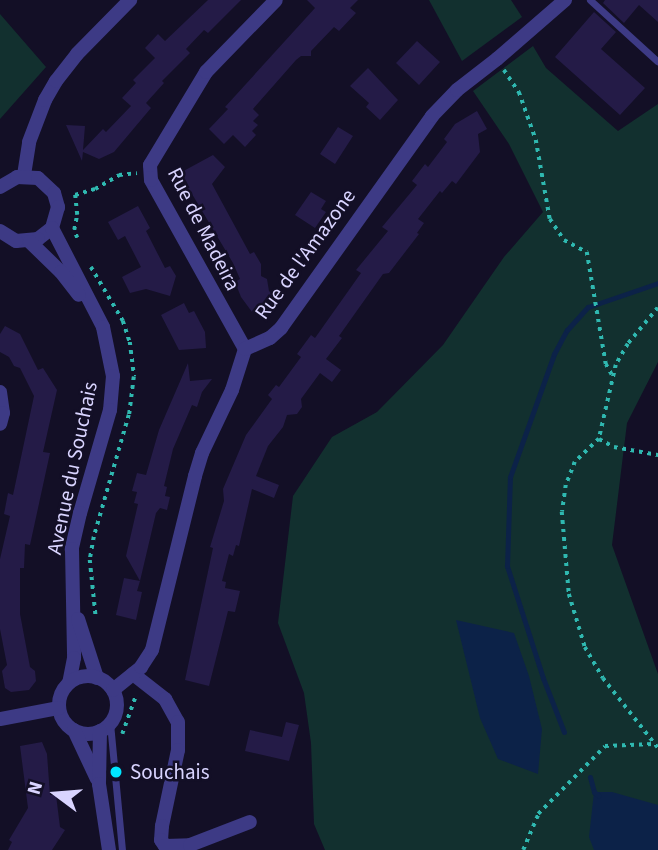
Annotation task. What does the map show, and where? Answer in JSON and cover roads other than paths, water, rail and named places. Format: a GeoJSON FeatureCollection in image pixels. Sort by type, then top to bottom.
{"type":"FeatureCollection","features":[{"type":"Feature","properties":{"kind":"street"},"geometry":{"type":"LineString","coordinates":[[24,175],[29,142],[45,100],[56,81],[77,54],[130,0]]}},
{"type":"Feature","properties":{"kind":"street","name":"Rue de Madeira"},"geometry":{"type":"LineString","coordinates":[[245,349],[151,180],[150,165],[206,72],[276,0]]}},
{"type":"Feature","properties":{"kind":"street","name":"Rue de l'Amazone"},"geometry":{"type":"LineString","coordinates":[[245,349],[270,338],[281,328],[432,116],[457,90],[497,60],[565,0]]}},
{"type":"Feature","properties":{"kind":"street"},"geometry":{"type":"LineString","coordinates":[[0,187],[11,179],[24,175],[44,182],[54,193],[58,215],[52,228],[30,242],[16,241],[0,231]]}},
{"type":"Feature","properties":{"kind":"street","name":"Avenue du Souchais"},"geometry":{"type":"LineString","coordinates":[[52,228],[107,337],[113,387],[110,410],[75,532],[71,566],[74,658],[69,683]]}},
{"type":"Feature","properties":{"kind":"street","name":"Avenue du Souchais"},"geometry":{"type":"LineString","coordinates":[[30,242],[89,302]]}},
{"type":"Feature","properties":{"kind":"street"},"geometry":{"type":"LineString","coordinates":[[113,690],[133,674],[152,650],[202,453],[232,390],[245,349]]}},
{"type":"Feature","properties":{"kind":"street"},"geometry":{"type":"LineString","coordinates":[[0,392],[3,413],[0,424]]}},
{"type":"Feature","properties":{"kind":"street","name":"Avenue du Souchais"},"geometry":{"type":"LineString","coordinates":[[72,606],[97,678]]}},
{"type":"Feature","properties":{"kind":"street"},"geometry":{"type":"LineString","coordinates":[[133,674],[165,699],[178,722],[178,750],[162,826],[161,840],[165,846],[190,845],[250,822]]}},
{"type":"Feature","properties":{"kind":"street"},"geometry":{"type":"LineString","coordinates":[[99,784],[74,730],[64,721],[59,708],[61,694],[69,683],[79,677],[97,678],[113,690],[116,703],[105,727],[99,784],[109,850]]}},
{"type":"Feature","properties":{"kind":"street"},"geometry":{"type":"LineString","coordinates":[[0,719],[59,708]]}},
{"type":"Feature","properties":{"kind":"street"},"geometry":{"type":"LineString","coordinates":[[74,730],[87,734],[105,727]]}},
{"type":"Feature","properties":{"kind":"lane"},"geometry":{"type":"LineString","coordinates":[[590,0],[657,61]]}},
{"type":"Feature","properties":{"kind":"lane"},"geometry":{"type":"LineString","coordinates":[[105,727],[122,850]]}},
{"type":"Feature","properties":{"kind":"water"},"geometry":{"type":"Polygon","coordinates":[[[456,620],[514,633],[529,676],[542,729],[538,774],[498,759],[480,718],[456,620]]]}},
{"type":"Feature","properties":{"kind":"water"},"geometry":{"type":"Polygon","coordinates":[[[594,792],[612,792],[658,805],[658,850],[594,850],[589,837],[594,792]]]}},
{"type":"Feature","properties":{"kind":"waterway"},"geometry":{"type":"LineString","coordinates":[[564,732],[543,678],[507,566],[510,477],[554,354],[567,330],[588,307],[658,283]]}},
{"type":"Feature","properties":{"kind":"waterway"},"geometry":{"type":"LineString","coordinates":[[590,777],[594,792],[599,796]]}},
{"type":"Feature","properties":{"kind":"place","name":"Souchais"},"geometry":{"type":"Point","coordinates":[116,772]}}]}
